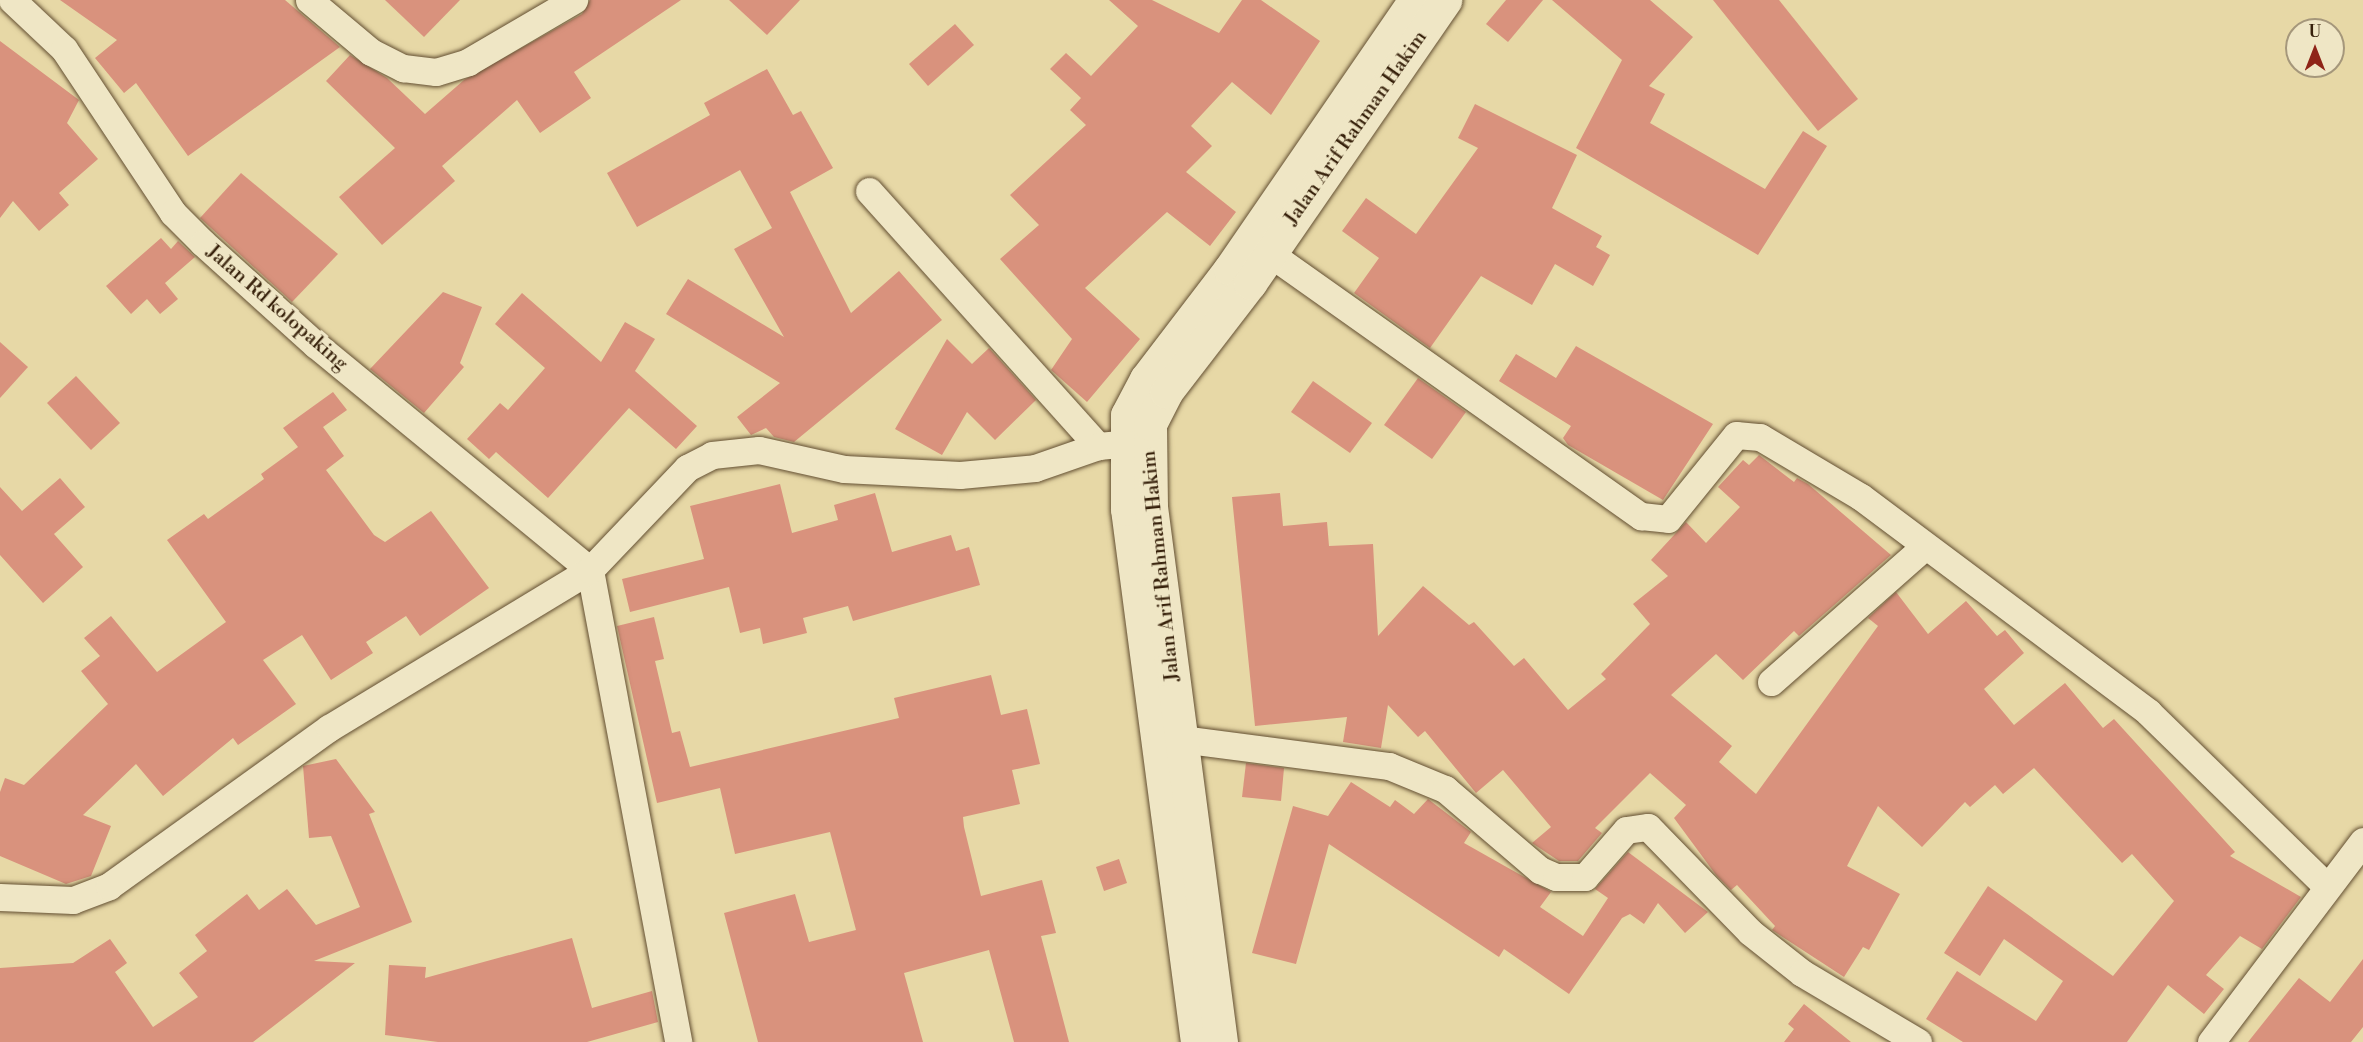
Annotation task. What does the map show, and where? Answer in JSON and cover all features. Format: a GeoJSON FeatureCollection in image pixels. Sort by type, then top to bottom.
{"type":"FeatureCollection","features":[{"type":"Feature","properties":{"kind":"main road","name":"Jalan Arif Rahman Hakim"},"geometry":{"type":"LineString","coordinates":[[1221,1042],[1180,822],[1127,509],[1110,445],[1127,415],[1156,385],[1240,276],[1415,0]]}},
{"type":"Feature","properties":{"kind":"main road","name":"Jalan Arif Rahman Hakim"},"geometry":{"type":"LineString","coordinates":[[1240,276],[1269,253],[1445,0]]}},
{"type":"Feature","properties":{"kind":"main road","name":"Jalan Arif Rahman Hakim"},"geometry":{"type":"LineString","coordinates":[[1156,385],[1147,445],[1181,739],[1180,822],[1197,1042]]}},
{"type":"Feature","properties":{"kind":"street","name":"Jalan Rd kolopaking"},"geometry":{"type":"LineString","coordinates":[[12,0],[64,49],[174,213],[203,243],[316,345],[590,570]]}},
{"type":"Feature","properties":{"kind":"street"},"geometry":{"type":"LineString","coordinates":[[309,0],[371,52],[403,68],[436,72],[468,62],[574,0]]}},
{"type":"Feature","properties":{"kind":"street"},"geometry":{"type":"LineString","coordinates":[[0,897],[73,900],[109,886],[329,728],[590,570],[687,468],[712,455],[759,450],[844,469],[960,475],[1035,468],[1110,445],[869,191]]}},
{"type":"Feature","properties":{"kind":"street"},"geometry":{"type":"LineString","coordinates":[[1269,253],[1641,516],[1668,519],[1726,443],[1747,434],[1861,497],[2148,712],[2326,886]]}},
{"type":"Feature","properties":{"kind":"street"},"geometry":{"type":"LineString","coordinates":[[1771,682],[1925,546]]}},
{"type":"Feature","properties":{"kind":"street"},"geometry":{"type":"LineString","coordinates":[[590,570],[678,1042]]}},
{"type":"Feature","properties":{"kind":"street"},"geometry":{"type":"LineString","coordinates":[[1181,739],[1389,766],[1444,789],[1539,870],[1556,877],[1585,877],[1626,830],[1648,827],[1750,932],[1802,973],[1918,1042]]}},
{"type":"Feature","properties":{"kind":"street"},"geometry":{"type":"LineString","coordinates":[[2211,1042],[2326,886],[2363,842]]}},
{"type":"Feature","properties":{"kind":"building"},"geometry":{"type":"Polygon","coordinates":[[[60,0],[285,0],[340,47],[188,156],[136,83],[124,93],[95,58],[117,40],[60,0]]]}},
{"type":"Feature","properties":{"kind":"building"},"geometry":{"type":"Polygon","coordinates":[[[385,0],[460,0],[424,37],[385,0]]]}},
{"type":"Feature","properties":{"kind":"building"},"geometry":{"type":"Polygon","coordinates":[[[590,0],[681,0],[574,72],[591,98],[540,133],[517,100],[442,166],[455,181],[382,245],[339,197],[395,148],[326,81],[350,55],[387,78],[425,114],[464,80],[582,14],[590,0]]]}},
{"type":"Feature","properties":{"kind":"building"},"geometry":{"type":"Polygon","coordinates":[[[729,0],[800,0],[767,35],[729,0]]]}},
{"type":"Feature","properties":{"kind":"building"},"geometry":{"type":"Polygon","coordinates":[[[1109,0],[1152,0],[1219,33],[1242,0],[1261,0],[1320,41],[1271,115],[1232,82],[1191,126],[1212,146],[1186,172],[1236,212],[1210,246],[1167,212],[1085,288],[1140,339],[1087,402],[1051,370],[1072,339],[1000,259],[1039,225],[1010,195],[1086,125],[1070,110],[1081,98],[1050,69],[1066,53],[1091,76],[1138,26],[1109,0]]]}},
{"type":"Feature","properties":{"kind":"building"},"geometry":{"type":"Polygon","coordinates":[[[1506,0],[1543,0],[1508,42],[1486,24],[1506,0]]]}},
{"type":"Feature","properties":{"kind":"building"},"geometry":{"type":"Polygon","coordinates":[[[1552,0],[1650,0],[1693,37],[1649,86],[1665,94],[1650,123],[1765,189],[1803,131],[1827,146],[1758,255],[1576,148],[1622,60],[1552,0]]]}},
{"type":"Feature","properties":{"kind":"building"},"geometry":{"type":"Polygon","coordinates":[[[1713,0],[1779,0],[1858,99],[1818,131],[1713,0]]]}},
{"type":"Feature","properties":{"kind":"building"},"geometry":{"type":"Polygon","coordinates":[[[955,24],[974,45],[928,86],[909,64],[955,24]]]}},
{"type":"Feature","properties":{"kind":"building"},"geometry":{"type":"Polygon","coordinates":[[[0,41],[79,100],[67,123],[98,159],[59,193],[69,205],[39,231],[13,201],[0,218],[0,41]]]}},
{"type":"Feature","properties":{"kind":"building"},"geometry":{"type":"Polygon","coordinates":[[[767,69],[793,115],[801,111],[833,168],[790,192],[851,313],[899,271],[942,320],[794,442],[774,437],[766,428],[751,435],[737,417],[780,383],[666,314],[688,279],[784,337],[734,249],[772,228],[740,170],[637,227],[607,173],[710,115],[704,103],[767,69]]]}},
{"type":"Feature","properties":{"kind":"building"},"geometry":{"type":"Polygon","coordinates":[[[1475,104],[1577,155],[1552,208],[1602,236],[1596,247],[1610,255],[1593,286],[1555,264],[1532,305],[1481,276],[1430,348],[1354,293],[1379,258],[1342,231],[1366,198],[1416,234],[1478,148],[1458,138],[1475,104]]]}},
{"type":"Feature","properties":{"kind":"building"},"geometry":{"type":"Polygon","coordinates":[[[241,173],[338,254],[292,302],[200,218],[241,173]]]}},
{"type":"Feature","properties":{"kind":"building"},"geometry":{"type":"Polygon","coordinates":[[[161,238],[171,249],[178,241],[195,257],[165,283],[178,299],[160,314],[147,299],[131,314],[106,286],[161,238]]]}},
{"type":"Feature","properties":{"kind":"building"},"geometry":{"type":"Polygon","coordinates":[[[443,292],[482,307],[460,363],[464,367],[424,413],[370,369],[443,292]]]}},
{"type":"Feature","properties":{"kind":"building"},"geometry":{"type":"Polygon","coordinates":[[[522,293],[601,362],[625,322],[655,339],[635,371],[697,426],[676,449],[629,408],[548,498],[496,452],[489,459],[467,439],[500,403],[508,410],[545,368],[495,324],[522,293]]]}},
{"type":"Feature","properties":{"kind":"building"},"geometry":{"type":"Polygon","coordinates":[[[947,339],[972,364],[989,348],[1036,400],[995,440],[967,412],[942,455],[895,429],[947,339]]]}},
{"type":"Feature","properties":{"kind":"building"},"geometry":{"type":"Polygon","coordinates":[[[0,342],[28,367],[0,398],[0,342]]]}},
{"type":"Feature","properties":{"kind":"building"},"geometry":{"type":"Polygon","coordinates":[[[1576,346],[1713,424],[1663,500],[1568,445],[1563,438],[1571,426],[1499,381],[1516,354],[1556,378],[1576,346]]]}},
{"type":"Feature","properties":{"kind":"building"},"geometry":{"type":"Polygon","coordinates":[[[76,376],[120,423],[91,450],[47,403],[76,376]]]}},
{"type":"Feature","properties":{"kind":"building"},"geometry":{"type":"Polygon","coordinates":[[[1418,378],[1466,412],[1432,459],[1384,425],[1418,378]]]}},
{"type":"Feature","properties":{"kind":"building"},"geometry":{"type":"Polygon","coordinates":[[[1313,381],[1372,423],[1350,453],[1291,412],[1313,381]]]}},
{"type":"Feature","properties":{"kind":"building"},"geometry":{"type":"Polygon","coordinates":[[[333,392],[347,410],[323,427],[344,456],[326,470],[374,535],[385,542],[431,511],[489,588],[420,636],[406,616],[366,642],[373,653],[331,680],[302,635],[263,660],[296,704],[238,745],[233,738],[163,796],[136,764],[83,815],[111,826],[91,876],[66,884],[0,856],[0,792],[5,778],[24,785],[108,704],[81,671],[100,656],[84,638],[111,616],[157,672],[226,622],[167,540],[204,514],[208,519],[264,479],[261,474],[298,447],[283,428],[333,392]]]}},
{"type":"Feature","properties":{"kind":"building"},"geometry":{"type":"Polygon","coordinates":[[[1759,455],[1794,482],[1797,478],[1808,484],[1891,555],[1799,636],[1794,631],[1743,680],[1716,654],[1671,695],[1732,746],[1719,762],[1756,794],[1878,626],[1868,618],[1896,592],[1928,634],[1966,601],[1997,636],[2005,630],[2024,653],[1984,689],[2014,725],[2065,683],[2103,728],[2114,719],[2235,852],[2230,856],[2301,897],[2262,949],[2240,936],[2206,975],[2224,989],[2204,1014],[2168,985],[2127,1042],[1963,1042],[1926,1019],[1957,971],[2036,1021],[2063,981],[2004,939],[1980,976],[1944,953],[1988,886],[2113,976],[2174,901],[2132,854],[2122,863],[2034,768],[2003,794],[1995,785],[1970,807],[1965,802],[1922,847],[1878,806],[1847,866],[1900,894],[1869,950],[1863,947],[1844,977],[1772,930],[1775,926],[1737,885],[1731,890],[1716,875],[1674,818],[1686,805],[1650,773],[1595,828],[1602,833],[1578,861],[1559,861],[1532,843],[1551,827],[1503,770],[1476,793],[1425,731],[1418,737],[1388,705],[1381,748],[1343,742],[1347,717],[1255,726],[1232,497],[1280,493],[1283,526],[1327,522],[1329,546],[1373,544],[1378,636],[1423,586],[1469,625],[1474,622],[1514,666],[1524,658],[1568,710],[1606,679],[1601,674],[1650,624],[1633,604],[1668,576],[1651,560],[1686,522],[1706,543],[1740,507],[1718,487],[1743,460],[1749,465],[1759,455]]]}},
{"type":"Feature","properties":{"kind":"building"},"geometry":{"type":"Polygon","coordinates":[[[60,478],[85,507],[54,534],[83,567],[43,603],[0,555],[0,487],[22,511],[60,478]]]}},
{"type":"Feature","properties":{"kind":"building"},"geometry":{"type":"Polygon","coordinates":[[[780,484],[792,533],[838,520],[834,505],[875,493],[892,552],[951,535],[956,551],[969,547],[980,585],[853,621],[848,606],[803,618],[807,633],[763,644],[760,628],[740,633],[729,587],[630,612],[622,579],[704,559],[690,506],[780,484]]]}},
{"type":"Feature","properties":{"kind":"building"},"geometry":{"type":"Polygon","coordinates":[[[654,617],[664,659],[655,661],[672,733],[680,731],[690,767],[899,718],[894,698],[991,675],[1001,715],[1027,709],[1040,764],[1012,770],[1020,804],[963,817],[964,827],[981,896],[1042,880],[1056,933],[1041,936],[1069,1042],[1014,1042],[989,950],[904,973],[923,1042],[758,1042],[724,913],[795,894],[809,942],[856,930],[830,832],[735,854],[720,788],[657,803],[617,626],[654,617]]]}},
{"type":"Feature","properties":{"kind":"building"},"geometry":{"type":"Polygon","coordinates":[[[336,759],[375,812],[369,814],[412,922],[314,961],[355,963],[253,1042],[0,1042],[0,968],[73,963],[110,939],[127,963],[115,972],[153,1027],[198,997],[179,973],[207,951],[195,935],[247,894],[259,910],[287,889],[316,925],[360,907],[331,836],[309,838],[303,766],[336,759]]]}},
{"type":"Feature","properties":{"kind":"building"},"geometry":{"type":"Polygon","coordinates":[[[1246,763],[1284,768],[1281,801],[1242,797],[1246,763]]]}},
{"type":"Feature","properties":{"kind":"building"},"geometry":{"type":"Polygon","coordinates":[[[1351,782],[1390,807],[1395,800],[1414,814],[1428,799],[1471,832],[1464,843],[1551,892],[1540,907],[1583,936],[1608,898],[1595,889],[1628,852],[1708,912],[1685,933],[1658,903],[1644,924],[1630,914],[1622,918],[1569,994],[1504,949],[1499,957],[1329,844],[1296,964],[1252,953],[1293,806],[1328,816],[1351,782]]]}},
{"type":"Feature","properties":{"kind":"building"},"geometry":{"type":"Polygon","coordinates":[[[1119,859],[1127,883],[1104,891],[1096,867],[1119,859]]]}},
{"type":"Feature","properties":{"kind":"building"},"geometry":{"type":"Polygon","coordinates":[[[572,938],[592,1008],[652,991],[658,1022],[587,1042],[438,1042],[385,1035],[389,965],[426,967],[425,978],[572,938]]]}},
{"type":"Feature","properties":{"kind":"building"},"geometry":{"type":"Polygon","coordinates":[[[2363,959],[2363,1027],[2351,1042],[2248,1042],[2299,978],[2330,1002],[2363,959]]]}},
{"type":"Feature","properties":{"kind":"building"},"geometry":{"type":"Polygon","coordinates":[[[1804,1004],[1851,1042],[1784,1042],[1794,1029],[1788,1024],[1804,1004]]]}}]}
